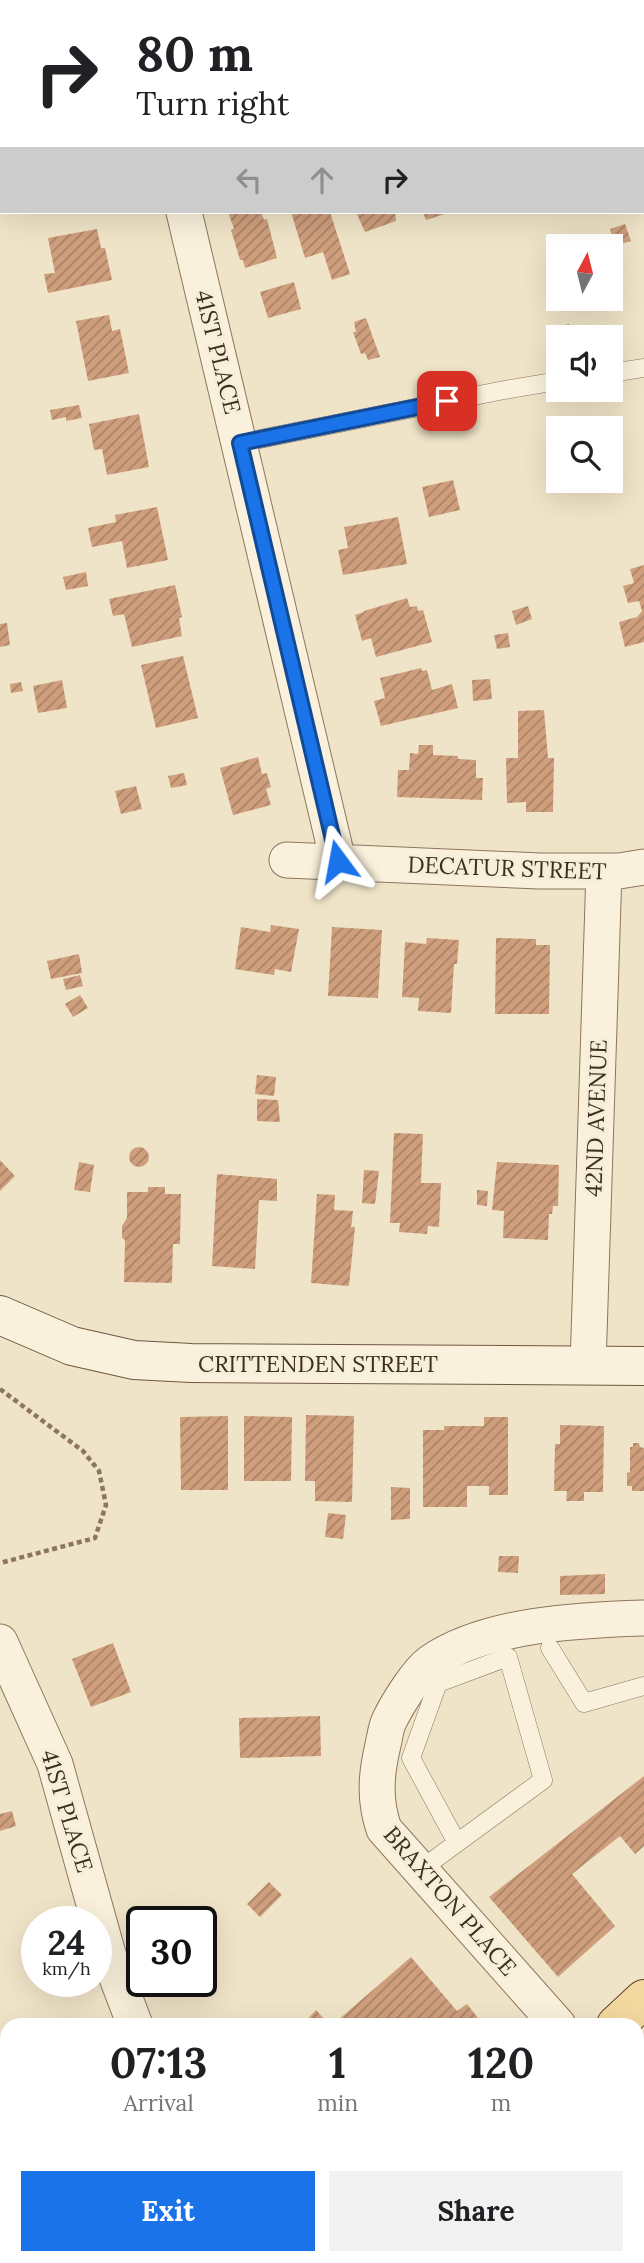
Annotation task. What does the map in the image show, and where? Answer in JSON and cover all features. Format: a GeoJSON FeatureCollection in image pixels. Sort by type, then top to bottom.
{"type":"FeatureCollection","features":[{"type":"Feature","properties":{"kind":"main road"},"geometry":{"type":"LineString","coordinates":[[624,2018],[644,1999]]}},
{"type":"Feature","properties":{"kind":"street","name":"41ST PLACE"},"geometry":{"type":"LineString","coordinates":[[184,214],[338,861]]}},
{"type":"Feature","properties":{"kind":"street","name":"DECATUR STREET"},"geometry":{"type":"LineString","coordinates":[[287,860],[540,871],[604,871],[644,867]]}},
{"type":"Feature","properties":{"kind":"street","name":"42ND AVENUE"},"geometry":{"type":"LineString","coordinates":[[588,1366],[604,871]]}},
{"type":"Feature","properties":{"kind":"street","name":"CRITTENDEN STREET"},"geometry":{"type":"LineString","coordinates":[[0,1315],[72,1346],[134,1360],[191,1363],[644,1366]]}},
{"type":"Feature","properties":{"kind":"street","name":"BRAXTON PLACE"},"geometry":{"type":"LineString","coordinates":[[552,2018],[384,1829],[376,1796],[380,1760],[389,1720],[408,1689],[429,1664],[453,1650],[509,1631],[580,1620],[644,1618]]}},
{"type":"Feature","properties":{"kind":"street","name":"41ST PLACE"},"geometry":{"type":"LineString","coordinates":[[0,1642],[55,1764],[108,1954],[132,2018]]}},
{"type":"Feature","properties":{"kind":"lane"},"geometry":{"type":"LineString","coordinates":[[623,371],[644,368]]}},
{"type":"Feature","properties":{"kind":"lane"},"geometry":{"type":"LineString","coordinates":[[240,443],[546,384]]}},
{"type":"Feature","properties":{"kind":"lane"},"geometry":{"type":"LineString","coordinates":[[550,1648],[584,1703],[644,1686]]}},
{"type":"Feature","properties":{"kind":"lane"},"geometry":{"type":"LineString","coordinates":[[420,1870],[457,1843],[543,1780],[508,1657],[438,1683],[411,1758],[457,1843]]}},
{"type":"Feature","properties":{"kind":"path"},"geometry":{"type":"LineString","coordinates":[[0,1389],[83,1451],[99,1471],[106,1506],[95,1538],[0,1563]]}},
{"type":"Feature","properties":{"kind":"building"},"geometry":{"type":"Polygon","coordinates":[[[229,214],[262,214],[264,220],[267,219],[277,258],[245,268],[231,230],[234,229],[229,214]]]}},
{"type":"Feature","properties":{"kind":"building"},"geometry":{"type":"Polygon","coordinates":[[[292,214],[331,214],[350,274],[332,280],[323,252],[305,258],[292,214]]]}},
{"type":"Feature","properties":{"kind":"building"},"geometry":{"type":"Polygon","coordinates":[[[357,214],[395,214],[396,221],[365,232],[357,214]]]}},
{"type":"Feature","properties":{"kind":"building"},"geometry":{"type":"Polygon","coordinates":[[[424,214],[445,214],[426,220],[424,214]]]}},
{"type":"Feature","properties":{"kind":"building"},"geometry":{"type":"Polygon","coordinates":[[[625,224],[631,241],[623,244],[623,234],[611,234],[610,229],[625,224]]]}},
{"type":"Feature","properties":{"kind":"building"},"geometry":{"type":"Polygon","coordinates":[[[97,229],[101,248],[105,248],[112,280],[48,293],[44,274],[55,273],[48,238],[97,229]]]}},
{"type":"Feature","properties":{"kind":"building"},"geometry":{"type":"Polygon","coordinates":[[[294,282],[301,309],[268,318],[260,292],[294,282]]]}},
{"type":"Feature","properties":{"kind":"building"},"geometry":{"type":"Polygon","coordinates":[[[109,315],[112,331],[120,329],[129,373],[88,381],[76,321],[109,315]]]}},
{"type":"Feature","properties":{"kind":"building"},"geometry":{"type":"Polygon","coordinates":[[[366,318],[380,357],[368,360],[365,353],[361,354],[353,332],[356,332],[354,322],[366,318]]]}},
{"type":"Feature","properties":{"kind":"building"},"geometry":{"type":"Polygon","coordinates":[[[79,405],[82,418],[52,420],[50,410],[79,405]]]}},
{"type":"Feature","properties":{"kind":"building"},"geometry":{"type":"Polygon","coordinates":[[[139,414],[149,467],[107,475],[102,449],[94,450],[89,424],[139,414]]]}},
{"type":"Feature","properties":{"kind":"building"},"geometry":{"type":"Polygon","coordinates":[[[453,480],[460,510],[429,517],[422,487],[453,480]]]}},
{"type":"Feature","properties":{"kind":"building"},"geometry":{"type":"Polygon","coordinates":[[[157,507],[168,560],[127,568],[122,541],[92,547],[88,528],[116,522],[115,515],[157,507]]]}},
{"type":"Feature","properties":{"kind":"building"},"geometry":{"type":"Polygon","coordinates":[[[398,517],[407,564],[343,575],[338,550],[348,548],[344,527],[398,517]]]}},
{"type":"Feature","properties":{"kind":"building"},"geometry":{"type":"Polygon","coordinates":[[[644,565],[644,642],[625,647],[619,622],[637,617],[642,611],[639,601],[628,603],[623,586],[634,583],[630,569],[644,565]]]}},
{"type":"Feature","properties":{"kind":"building"},"geometry":{"type":"Polygon","coordinates":[[[86,572],[88,586],[66,590],[63,577],[86,572]]]}},
{"type":"Feature","properties":{"kind":"building"},"geometry":{"type":"Polygon","coordinates":[[[175,585],[182,617],[179,618],[182,636],[132,647],[124,614],[113,616],[109,599],[175,585]]]}},
{"type":"Feature","properties":{"kind":"building"},"geometry":{"type":"Polygon","coordinates":[[[407,598],[410,607],[417,606],[418,611],[423,610],[432,642],[376,657],[371,638],[362,641],[355,615],[407,598]]]}},
{"type":"Feature","properties":{"kind":"building"},"geometry":{"type":"Polygon","coordinates":[[[528,606],[532,619],[516,625],[512,611],[528,606]]]}},
{"type":"Feature","properties":{"kind":"building"},"geometry":{"type":"Polygon","coordinates":[[[7,623],[10,645],[0,647],[0,624],[7,623]]]}},
{"type":"Feature","properties":{"kind":"building"},"geometry":{"type":"Polygon","coordinates":[[[508,633],[510,647],[497,649],[494,635],[508,633]]]}},
{"type":"Feature","properties":{"kind":"building"},"geometry":{"type":"Polygon","coordinates":[[[183,656],[198,718],[156,728],[141,665],[183,656]]]}},
{"type":"Feature","properties":{"kind":"building"},"geometry":{"type":"Polygon","coordinates":[[[421,668],[422,671],[427,670],[432,690],[452,684],[458,708],[381,726],[374,701],[385,698],[380,678],[421,668]]]}},
{"type":"Feature","properties":{"kind":"building"},"geometry":{"type":"Polygon","coordinates":[[[490,679],[492,699],[473,701],[472,680],[490,679]]]}},
{"type":"Feature","properties":{"kind":"building"},"geometry":{"type":"Polygon","coordinates":[[[62,680],[67,708],[38,713],[33,686],[62,680]]]}},
{"type":"Feature","properties":{"kind":"building"},"geometry":{"type":"Polygon","coordinates":[[[21,682],[23,691],[11,693],[10,684],[21,682]]]}},
{"type":"Feature","properties":{"kind":"building"},"geometry":{"type":"Polygon","coordinates":[[[544,710],[548,758],[554,758],[553,812],[526,812],[526,802],[507,803],[506,758],[518,758],[518,711],[544,710]]]}},
{"type":"Feature","properties":{"kind":"building"},"geometry":{"type":"Polygon","coordinates":[[[419,745],[433,745],[433,755],[476,760],[476,778],[483,778],[482,800],[397,797],[398,770],[409,770],[410,753],[418,754],[419,745]]]}},
{"type":"Feature","properties":{"kind":"building"},"geometry":{"type":"Polygon","coordinates":[[[258,757],[262,774],[267,773],[271,787],[266,789],[271,805],[233,815],[220,768],[258,757]]]}},
{"type":"Feature","properties":{"kind":"building"},"geometry":{"type":"Polygon","coordinates":[[[184,773],[187,785],[171,788],[168,776],[184,773]]]}},
{"type":"Feature","properties":{"kind":"building"},"geometry":{"type":"Polygon","coordinates":[[[136,786],[142,809],[121,814],[115,791],[136,786]]]}},
{"type":"Feature","properties":{"kind":"building"},"geometry":{"type":"Polygon","coordinates":[[[271,925],[299,929],[291,972],[275,969],[274,975],[235,969],[241,927],[270,932],[271,925]]]}},
{"type":"Feature","properties":{"kind":"building"},"geometry":{"type":"Polygon","coordinates":[[[332,927],[382,930],[378,998],[328,996],[332,927]]]}},
{"type":"Feature","properties":{"kind":"building"},"geometry":{"type":"Polygon","coordinates":[[[427,938],[459,940],[457,964],[454,964],[451,1013],[418,1011],[419,998],[402,997],[405,942],[426,944],[427,938]]]}},
{"type":"Feature","properties":{"kind":"building"},"geometry":{"type":"Polygon","coordinates":[[[496,938],[536,939],[536,945],[550,945],[549,1014],[495,1014],[496,938]]]}},
{"type":"Feature","properties":{"kind":"building"},"geometry":{"type":"Polygon","coordinates":[[[79,954],[82,973],[51,979],[47,961],[79,954]]]}},
{"type":"Feature","properties":{"kind":"building"},"geometry":{"type":"Polygon","coordinates":[[[80,975],[83,986],[66,990],[63,979],[80,975]]]}},
{"type":"Feature","properties":{"kind":"building"},"geometry":{"type":"Polygon","coordinates":[[[80,995],[88,1008],[73,1017],[65,1004],[80,995]]]}},
{"type":"Feature","properties":{"kind":"building"},"geometry":{"type":"Polygon","coordinates":[[[257,1075],[276,1077],[274,1096],[255,1094],[257,1075]]]}},
{"type":"Feature","properties":{"kind":"building"},"geometry":{"type":"Polygon","coordinates":[[[257,1099],[278,1100],[280,1122],[257,1121],[257,1099]]]}},
{"type":"Feature","properties":{"kind":"building"},"geometry":{"type":"Polygon","coordinates":[[[394,1133],[423,1134],[421,1183],[441,1183],[439,1227],[428,1226],[427,1234],[399,1232],[400,1223],[390,1223],[394,1133]]]}},
{"type":"Feature","properties":{"kind":"building"},"geometry":{"type":"Polygon","coordinates":[[[139,1147],[146,1150],[149,1157],[146,1164],[139,1167],[132,1164],[129,1157],[132,1150],[139,1147]]]}},
{"type":"Feature","properties":{"kind":"building"},"geometry":{"type":"Polygon","coordinates":[[[0,1160],[15,1176],[0,1191],[0,1160]]]}},
{"type":"Feature","properties":{"kind":"building"},"geometry":{"type":"Polygon","coordinates":[[[79,1162],[94,1165],[90,1192],[74,1190],[79,1162]]]}},
{"type":"Feature","properties":{"kind":"building"},"geometry":{"type":"Polygon","coordinates":[[[497,1162],[559,1165],[558,1206],[553,1206],[552,1214],[549,1214],[548,1240],[503,1238],[504,1211],[492,1210],[497,1162]]]}},
{"type":"Feature","properties":{"kind":"building"},"geometry":{"type":"Polygon","coordinates":[[[364,1170],[379,1171],[375,1204],[362,1203],[364,1170]]]}},
{"type":"Feature","properties":{"kind":"building"},"geometry":{"type":"Polygon","coordinates":[[[217,1174],[277,1179],[277,1201],[259,1200],[255,1269],[212,1266],[217,1174]]]}},
{"type":"Feature","properties":{"kind":"building"},"geometry":{"type":"Polygon","coordinates":[[[148,1187],[165,1187],[165,1194],[181,1194],[180,1244],[173,1244],[172,1283],[124,1282],[125,1240],[122,1238],[122,1226],[127,1218],[127,1192],[148,1192],[148,1187]]]}},
{"type":"Feature","properties":{"kind":"building"},"geometry":{"type":"Polygon","coordinates":[[[477,1190],[488,1191],[487,1206],[477,1205],[477,1190]]]}},
{"type":"Feature","properties":{"kind":"building"},"geometry":{"type":"Polygon","coordinates":[[[317,1194],[335,1195],[334,1210],[353,1211],[351,1227],[355,1227],[349,1286],[311,1283],[317,1194]]]}},
{"type":"Feature","properties":{"kind":"building"},"geometry":{"type":"Polygon","coordinates":[[[306,1415],[354,1416],[352,1502],[315,1501],[315,1481],[305,1481],[306,1415]]]}},
{"type":"Feature","properties":{"kind":"building"},"geometry":{"type":"Polygon","coordinates":[[[228,1416],[228,1490],[181,1490],[180,1417],[228,1416]]]}},
{"type":"Feature","properties":{"kind":"building"},"geometry":{"type":"Polygon","coordinates":[[[244,1416],[292,1417],[291,1481],[244,1481],[244,1416]]]}},
{"type":"Feature","properties":{"kind":"building"},"geometry":{"type":"Polygon","coordinates":[[[484,1417],[508,1417],[508,1495],[489,1495],[489,1486],[467,1486],[467,1507],[423,1507],[423,1430],[444,1430],[444,1426],[484,1426],[484,1417]]]}},
{"type":"Feature","properties":{"kind":"building"},"geometry":{"type":"Polygon","coordinates":[[[560,1425],[604,1426],[603,1492],[584,1492],[584,1501],[566,1501],[567,1491],[554,1491],[555,1444],[560,1444],[560,1425]]]}},
{"type":"Feature","properties":{"kind":"building"},"geometry":{"type":"Polygon","coordinates":[[[633,1443],[639,1443],[640,1447],[644,1448],[644,1491],[632,1491],[632,1486],[627,1486],[630,1447],[633,1447],[633,1443]]]}},
{"type":"Feature","properties":{"kind":"building"},"geometry":{"type":"Polygon","coordinates":[[[391,1487],[410,1488],[410,1519],[391,1520],[391,1487]]]}},
{"type":"Feature","properties":{"kind":"building"},"geometry":{"type":"Polygon","coordinates":[[[328,1513],[346,1515],[343,1539],[325,1537],[328,1513]]]}},
{"type":"Feature","properties":{"kind":"building"},"geometry":{"type":"Polygon","coordinates":[[[499,1556],[519,1556],[518,1573],[498,1572],[499,1556]]]}},
{"type":"Feature","properties":{"kind":"building"},"geometry":{"type":"Polygon","coordinates":[[[605,1574],[605,1594],[560,1595],[560,1576],[605,1574]]]}},
{"type":"Feature","properties":{"kind":"building"},"geometry":{"type":"Polygon","coordinates":[[[113,1643],[131,1692],[91,1707],[72,1659],[113,1643]]]}},
{"type":"Feature","properties":{"kind":"building"},"geometry":{"type":"Polygon","coordinates":[[[320,1716],[321,1756],[240,1758],[239,1718],[320,1716]]]}},
{"type":"Feature","properties":{"kind":"building"},"geometry":{"type":"Polygon","coordinates":[[[644,1776],[644,1846],[635,1854],[620,1836],[572,1874],[615,1926],[558,1977],[489,1897],[644,1776]]]}},
{"type":"Feature","properties":{"kind":"building"},"geometry":{"type":"Polygon","coordinates":[[[12,1811],[16,1826],[0,1831],[0,1814],[12,1811]]]}},
{"type":"Feature","properties":{"kind":"building"},"geometry":{"type":"Polygon","coordinates":[[[269,1882],[282,1895],[260,1917],[247,1904],[269,1882]]]}},
{"type":"Feature","properties":{"kind":"building"},"geometry":{"type":"Polygon","coordinates":[[[411,1957],[457,2011],[467,2004],[478,2018],[340,2018],[411,1957]]]}},
{"type":"Feature","properties":{"kind":"building"},"geometry":{"type":"Polygon","coordinates":[[[316,2010],[323,2018],[309,2018],[316,2010]]]}},
{"type":"Feature","properties":{"kind":"route"},"geometry":{"type":"LineString","coordinates":[[338,861],[240,443],[447,401]]}}]}
